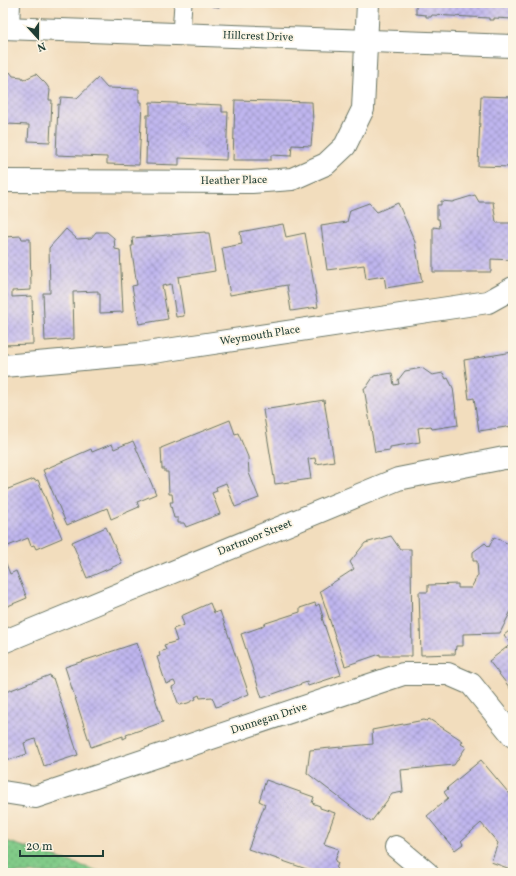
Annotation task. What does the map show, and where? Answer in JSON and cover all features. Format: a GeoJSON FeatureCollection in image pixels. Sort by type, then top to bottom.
{"type":"FeatureCollection","features":[{"type":"Feature","properties":{"kind":"street"},"geometry":{"type":"LineString","coordinates":[[5,28],[9,3]]}},
{"type":"Feature","properties":{"kind":"street","name":"Heather Place"},"geometry":{"type":"LineString","coordinates":[[3,181],[252,182],[292,179],[326,164],[345,146],[363,109],[368,3]]}},
{"type":"Feature","properties":{"kind":"street","name":"Hillcrest Drive"},"geometry":{"type":"LineString","coordinates":[[5,28],[513,46]]}},
{"type":"Feature","properties":{"kind":"street","name":"Weymouth Place"},"geometry":{"type":"LineString","coordinates":[[3,366],[140,354],[488,302],[513,288]]}},
{"type":"Feature","properties":{"kind":"street","name":"Dartmoor Street"},"geometry":{"type":"LineString","coordinates":[[3,642],[398,479],[504,458],[513,458]]}},
{"type":"Feature","properties":{"kind":"street","name":"Dunnegan Drive"},"geometry":{"type":"LineString","coordinates":[[3,792],[35,797],[403,674],[448,674],[471,684],[513,736]]}},
{"type":"Feature","properties":{"kind":"street"},"geometry":{"type":"LineString","coordinates":[[396,847],[428,873]]}},
{"type":"Feature","properties":{"kind":"lane"},"geometry":{"type":"LineString","coordinates":[[181,34],[183,3]]}},
{"type":"Feature","properties":{"kind":"green space"},"geometry":{"type":"Polygon","coordinates":[[[3,840],[104,873],[3,873],[3,840]]]}},
{"type":"Feature","properties":{"kind":"building"},"geometry":{"type":"Polygon","coordinates":[[[212,3],[259,3],[259,6],[219,5],[219,7],[212,6],[212,3]]]}},
{"type":"Feature","properties":{"kind":"building"},"geometry":{"type":"Polygon","coordinates":[[[279,3],[301,3],[301,6],[279,6],[279,3]]]}},
{"type":"Feature","properties":{"kind":"building"},"geometry":{"type":"Polygon","coordinates":[[[416,3],[513,3],[513,19],[494,18],[494,20],[489,20],[489,18],[432,15],[431,17],[426,17],[426,15],[416,14],[416,3]]]}},
{"type":"Feature","properties":{"kind":"building"},"geometry":{"type":"Polygon","coordinates":[[[10,72],[13,76],[22,77],[23,80],[36,74],[50,90],[49,100],[52,100],[50,142],[28,141],[29,125],[7,124],[6,158],[3,158],[3,76],[6,76],[10,72]]]}},
{"type":"Feature","properties":{"kind":"building"},"geometry":{"type":"Polygon","coordinates":[[[98,78],[107,88],[139,89],[139,102],[142,102],[139,165],[107,164],[107,157],[56,155],[58,104],[60,105],[61,97],[77,98],[98,78]]]}},
{"type":"Feature","properties":{"kind":"building"},"geometry":{"type":"Polygon","coordinates":[[[481,96],[513,97],[513,167],[478,166],[481,96]]]}},
{"type":"Feature","properties":{"kind":"building"},"geometry":{"type":"Polygon","coordinates":[[[235,100],[312,102],[313,123],[311,146],[292,145],[291,156],[271,155],[271,160],[233,160],[235,100]]]}},
{"type":"Feature","properties":{"kind":"building"},"geometry":{"type":"Polygon","coordinates":[[[150,102],[222,105],[222,112],[228,112],[226,160],[179,158],[179,165],[146,164],[147,115],[150,115],[150,102]]]}},
{"type":"Feature","properties":{"kind":"building"},"geometry":{"type":"Polygon","coordinates":[[[475,195],[479,202],[493,202],[497,223],[513,223],[513,260],[491,259],[491,272],[433,272],[433,227],[440,228],[439,219],[437,219],[437,205],[441,205],[441,201],[452,202],[475,195]]]}},
{"type":"Feature","properties":{"kind":"building"},"geometry":{"type":"Polygon","coordinates":[[[369,203],[377,212],[398,203],[415,242],[422,282],[386,288],[384,276],[366,279],[364,265],[327,270],[321,226],[347,222],[350,210],[369,203]]]}},
{"type":"Feature","properties":{"kind":"building"},"geometry":{"type":"Polygon","coordinates":[[[283,224],[286,237],[305,233],[318,307],[291,311],[287,285],[230,295],[222,248],[242,244],[240,232],[283,224]]]}},
{"type":"Feature","properties":{"kind":"building"},"geometry":{"type":"Polygon","coordinates":[[[66,229],[77,239],[91,238],[96,232],[107,232],[114,238],[115,249],[120,250],[123,312],[100,313],[100,294],[98,294],[98,291],[73,292],[74,339],[45,341],[43,293],[50,293],[49,248],[66,229]]]}},
{"type":"Feature","properties":{"kind":"building"},"geometry":{"type":"Polygon","coordinates":[[[205,232],[209,233],[215,271],[178,277],[184,316],[176,317],[171,284],[162,286],[168,319],[139,324],[132,286],[137,285],[131,246],[133,246],[132,238],[205,232]]]}},
{"type":"Feature","properties":{"kind":"building"},"geometry":{"type":"Polygon","coordinates":[[[21,236],[22,239],[30,239],[31,290],[12,291],[12,297],[32,296],[33,344],[3,345],[3,237],[21,236]]]}},
{"type":"Feature","properties":{"kind":"building"},"geometry":{"type":"Polygon","coordinates":[[[513,352],[513,426],[479,431],[474,398],[469,399],[464,360],[513,352]]]}},
{"type":"Feature","properties":{"kind":"building"},"geometry":{"type":"Polygon","coordinates":[[[422,368],[432,375],[443,373],[446,379],[448,378],[453,388],[458,425],[432,429],[431,426],[418,428],[420,442],[390,447],[390,450],[375,452],[364,388],[366,388],[374,376],[392,373],[394,385],[399,384],[398,380],[405,371],[422,368]]]}},
{"type":"Feature","properties":{"kind":"building"},"geometry":{"type":"Polygon","coordinates":[[[324,400],[334,461],[316,464],[315,458],[308,459],[311,479],[275,484],[263,410],[324,400]]]}},
{"type":"Feature","properties":{"kind":"building"},"geometry":{"type":"Polygon","coordinates":[[[230,420],[235,434],[238,433],[248,457],[249,473],[259,498],[235,507],[226,483],[216,487],[217,491],[212,493],[220,514],[186,527],[184,523],[178,523],[178,518],[174,518],[170,502],[173,502],[172,494],[169,494],[168,472],[165,472],[165,469],[162,469],[161,448],[230,420]]]}},
{"type":"Feature","properties":{"kind":"building"},"geometry":{"type":"Polygon","coordinates":[[[133,441],[156,494],[137,502],[139,507],[111,519],[107,508],[67,525],[43,470],[91,449],[92,452],[112,444],[114,449],[133,441]]]}},
{"type":"Feature","properties":{"kind":"building"},"geometry":{"type":"Polygon","coordinates":[[[34,479],[35,481],[38,480],[62,538],[36,549],[34,545],[31,546],[28,538],[3,548],[3,491],[34,479]]]}},
{"type":"Feature","properties":{"kind":"building"},"geometry":{"type":"Polygon","coordinates":[[[106,527],[122,563],[87,578],[72,542],[106,527]]]}},
{"type":"Feature","properties":{"kind":"building"},"geometry":{"type":"Polygon","coordinates":[[[391,536],[400,549],[411,549],[412,656],[380,656],[380,654],[345,666],[320,591],[354,569],[350,562],[365,543],[391,536]]]}},
{"type":"Feature","properties":{"kind":"building"},"geometry":{"type":"Polygon","coordinates":[[[494,537],[513,546],[513,607],[500,633],[463,634],[463,646],[456,646],[455,654],[421,655],[419,592],[428,592],[428,585],[458,584],[458,588],[471,588],[478,575],[477,561],[473,561],[473,552],[485,543],[489,547],[494,537]]]}},
{"type":"Feature","properties":{"kind":"building"},"geometry":{"type":"Polygon","coordinates":[[[3,556],[10,574],[16,571],[27,598],[3,608],[3,556]]]}},
{"type":"Feature","properties":{"kind":"building"},"geometry":{"type":"Polygon","coordinates":[[[210,603],[214,613],[220,611],[249,694],[216,707],[212,697],[200,698],[199,695],[195,697],[196,699],[188,703],[179,705],[172,687],[176,685],[174,681],[166,684],[157,657],[160,656],[159,652],[166,650],[164,645],[177,641],[173,629],[184,625],[181,616],[210,603]]]}},
{"type":"Feature","properties":{"kind":"building"},"geometry":{"type":"Polygon","coordinates":[[[315,603],[316,606],[319,604],[322,618],[341,675],[308,686],[307,682],[262,698],[241,634],[261,627],[266,623],[300,612],[300,608],[315,603]]]}},
{"type":"Feature","properties":{"kind":"building"},"geometry":{"type":"Polygon","coordinates":[[[513,628],[513,692],[489,661],[511,644],[504,635],[513,628]]]}},
{"type":"Feature","properties":{"kind":"building"},"geometry":{"type":"Polygon","coordinates":[[[137,643],[163,722],[126,735],[127,737],[123,739],[123,736],[91,747],[65,667],[137,643]]]}},
{"type":"Feature","properties":{"kind":"building"},"geometry":{"type":"Polygon","coordinates":[[[50,675],[51,679],[53,678],[78,755],[44,766],[35,739],[24,743],[27,754],[3,762],[3,693],[50,675]]]}},
{"type":"Feature","properties":{"kind":"building"},"geometry":{"type":"Polygon","coordinates":[[[429,719],[463,741],[461,744],[466,747],[454,765],[401,770],[403,792],[392,794],[371,822],[307,773],[310,750],[373,744],[372,730],[424,720],[427,721],[429,719]]]}},
{"type":"Feature","properties":{"kind":"building"},"geometry":{"type":"Polygon","coordinates":[[[481,760],[513,798],[513,870],[491,862],[498,843],[481,823],[461,841],[463,844],[455,850],[427,816],[448,798],[444,792],[448,789],[447,788],[481,760]]]}},
{"type":"Feature","properties":{"kind":"building"},"geometry":{"type":"Polygon","coordinates":[[[266,780],[314,797],[312,803],[320,806],[320,808],[335,813],[324,844],[339,849],[335,861],[338,863],[335,873],[318,873],[248,849],[265,804],[259,801],[266,780]]]}}]}
